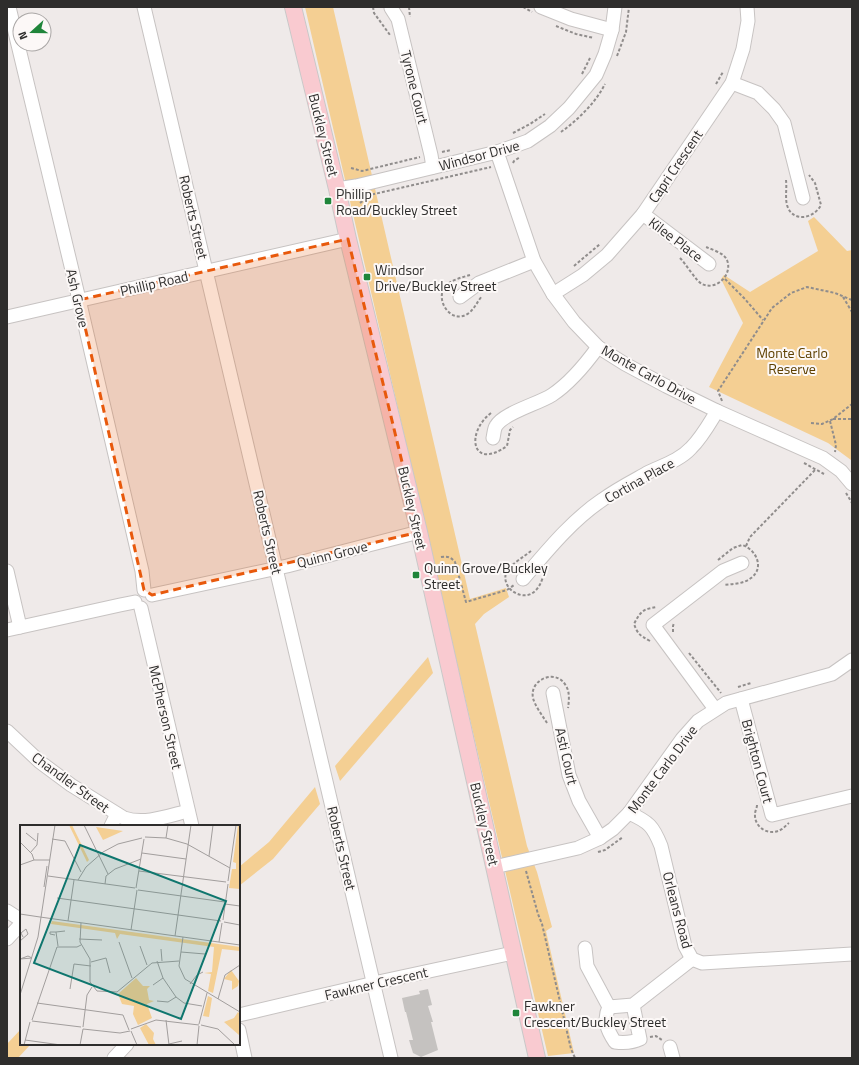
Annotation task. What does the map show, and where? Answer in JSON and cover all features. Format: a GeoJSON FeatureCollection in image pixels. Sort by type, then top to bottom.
{"type":"FeatureCollection","features":[{"type":"Feature","properties":{"kind":"main road","name":"Buckley Street"},"geometry":{"type":"LineString","coordinates":[[293,7],[419,532],[537,1058]]}},
{"type":"Feature","properties":{"kind":"street","name":"Ash Grove"},"geometry":{"type":"LineString","coordinates":[[9,7],[140,564],[148,592]]}},
{"type":"Feature","properties":{"kind":"street","name":"Roberts Street"},"geometry":{"type":"LineString","coordinates":[[144,7],[392,1058]]}},
{"type":"Feature","properties":{"kind":"street"},"geometry":{"type":"LineString","coordinates":[[542,7],[571,19],[612,30]]}},
{"type":"Feature","properties":{"kind":"street","name":"Windsor Drive"},"geometry":{"type":"LineString","coordinates":[[337,189],[356,186],[432,161],[499,165],[528,141],[550,126],[570,108],[596,75],[605,54],[612,30],[615,7]]}},
{"type":"Feature","properties":{"kind":"street","name":"Capri Crescent"},"geometry":{"type":"LineString","coordinates":[[553,294],[583,275],[607,255],[643,214],[732,83],[743,49],[748,21],[747,7]]}},
{"type":"Feature","properties":{"kind":"street","name":"Tyrone Court"},"geometry":{"type":"LineString","coordinates":[[392,8],[398,19],[432,161]]}},
{"type":"Feature","properties":{"kind":"street"},"geometry":{"type":"LineString","coordinates":[[732,83],[758,93],[774,109],[784,123],[803,198]]}},
{"type":"Feature","properties":{"kind":"street","name":"Monte Carlo Drive"},"geometry":{"type":"LineString","coordinates":[[499,165],[534,261],[553,294],[574,322],[598,347],[638,371],[720,406],[823,458],[841,471],[852,484]]}},
{"type":"Feature","properties":{"kind":"street","name":"Kilee Place"},"geometry":{"type":"LineString","coordinates":[[643,214],[709,264]]}},
{"type":"Feature","properties":{"kind":"street","name":"Phillip Road"},"geometry":{"type":"LineString","coordinates":[[7,317],[348,239]]}},
{"type":"Feature","properties":{"kind":"street"},"geometry":{"type":"LineString","coordinates":[[460,297],[479,283],[534,261]]}},
{"type":"Feature","properties":{"kind":"street"},"geometry":{"type":"LineString","coordinates":[[493,438],[496,425],[504,418],[552,395],[566,384],[584,366],[598,347]]}},
{"type":"Feature","properties":{"kind":"street","name":"Cortina Place"},"geometry":{"type":"LineString","coordinates":[[523,579],[554,543],[574,523],[602,500],[626,485],[674,461],[690,449],[701,437],[720,406]]}},
{"type":"Feature","properties":{"kind":"street","name":"Quinn Grove"},"geometry":{"type":"LineString","coordinates":[[148,592],[276,568],[419,532]]}},
{"type":"Feature","properties":{"kind":"street"},"geometry":{"type":"LineString","coordinates":[[716,709],[653,625],[718,575],[742,563]]}},
{"type":"Feature","properties":{"kind":"street"},"geometry":{"type":"LineString","coordinates":[[7,571],[20,627]]}},
{"type":"Feature","properties":{"kind":"street"},"geometry":{"type":"LineString","coordinates":[[7,630],[120,604],[138,605],[136,594],[138,591],[148,592]]}},
{"type":"Feature","properties":{"kind":"street","name":"McPherson Street"},"geometry":{"type":"LineString","coordinates":[[138,605],[192,825]]}},
{"type":"Feature","properties":{"kind":"street","name":"Monte Carlo Drive"},"geometry":{"type":"LineString","coordinates":[[494,867],[578,848],[600,838],[613,829],[629,813],[682,739],[698,721],[726,703],[832,674],[852,660]]}},
{"type":"Feature","properties":{"kind":"street","name":"Asti Court"},"geometry":{"type":"LineString","coordinates":[[554,693],[569,775],[579,801],[600,838]]}},
{"type":"Feature","properties":{"kind":"street","name":"Brighton Court"},"geometry":{"type":"LineString","coordinates":[[741,699],[772,814],[852,796]]}},
{"type":"Feature","properties":{"kind":"street","name":"Chandler Street"},"geometry":{"type":"LineString","coordinates":[[7,731],[40,762],[71,786],[117,814],[133,821],[145,821],[188,811]]}},
{"type":"Feature","properties":{"kind":"street","name":"Orleans Road"},"geometry":{"type":"LineString","coordinates":[[629,813],[645,820],[656,832],[661,846],[685,946],[692,958],[702,963],[852,954]]}},
{"type":"Feature","properties":{"kind":"street"},"geometry":{"type":"LineString","coordinates":[[112,825],[117,814]]}},
{"type":"Feature","properties":{"kind":"street"},"geometry":{"type":"LineString","coordinates":[[7,911],[20,919]]}},
{"type":"Feature","properties":{"kind":"street"},"geometry":{"type":"LineString","coordinates":[[7,940],[20,925]]}},
{"type":"Feature","properties":{"kind":"street"},"geometry":{"type":"LineString","coordinates":[[585,948],[587,966],[610,1007]]}},
{"type":"Feature","properties":{"kind":"street","name":"Fawkner Crescent"},"geometry":{"type":"LineString","coordinates":[[240,1015],[374,983],[513,953]]}},
{"type":"Feature","properties":{"kind":"street"},"geometry":{"type":"LineString","coordinates":[[610,1007],[633,1005],[692,958]]}},
{"type":"Feature","properties":{"kind":"street"},"geometry":{"type":"LineString","coordinates":[[610,1007],[606,1014],[606,1023],[609,1033],[615,1042],[624,1043],[640,1039],[633,1005]]}},
{"type":"Feature","properties":{"kind":"street"},"geometry":{"type":"LineString","coordinates":[[240,1035],[245,1058]]}},
{"type":"Feature","properties":{"kind":"street"},"geometry":{"type":"LineString","coordinates":[[114,1058],[126,1045]]}},
{"type":"Feature","properties":{"kind":"path"},"geometry":{"type":"LineString","coordinates":[[616,61],[626,32],[629,7]]}},
{"type":"Feature","properties":{"kind":"path"},"geometry":{"type":"LineString","coordinates":[[580,76],[590,58]]}},
{"type":"Feature","properties":{"kind":"path"},"geometry":{"type":"LineString","coordinates":[[713,90],[724,69]]}},
{"type":"Feature","properties":{"kind":"path"},"geometry":{"type":"LineString","coordinates":[[559,134],[587,108],[602,89],[605,82]]}},
{"type":"Feature","properties":{"kind":"path"},"geometry":{"type":"LineString","coordinates":[[512,134],[550,111]]}},
{"type":"Feature","properties":{"kind":"path"},"geometry":{"type":"LineString","coordinates":[[352,168],[362,171],[432,161],[454,150]]}},
{"type":"Feature","properties":{"kind":"path"},"geometry":{"type":"LineString","coordinates":[[360,203],[370,196],[499,165],[514,160],[525,154]]}},
{"type":"Feature","properties":{"kind":"path"},"geometry":{"type":"LineString","coordinates":[[499,165],[514,160]]}},
{"type":"Feature","properties":{"kind":"path"},"geometry":{"type":"LineString","coordinates":[[572,268],[600,244]]}},
{"type":"Feature","properties":{"kind":"path"},"geometry":{"type":"LineString","coordinates":[[473,274],[449,283],[444,289],[442,295],[446,309],[450,314],[458,316],[468,314],[475,308],[485,293]]}},
{"type":"Feature","properties":{"kind":"path"},"geometry":{"type":"LineString","coordinates":[[725,279],[763,320]]}},
{"type":"Feature","properties":{"kind":"path"},"geometry":{"type":"LineString","coordinates":[[720,406],[718,391],[772,308],[791,293],[806,287],[835,292],[852,300]]}},
{"type":"Feature","properties":{"kind":"path"},"geometry":{"type":"LineString","coordinates":[[843,296],[852,312]]}},
{"type":"Feature","properties":{"kind":"path"},"geometry":{"type":"LineString","coordinates":[[716,397],[720,406]]}},
{"type":"Feature","properties":{"kind":"path"},"geometry":{"type":"LineString","coordinates":[[811,423],[822,424],[830,421],[852,404]]}},
{"type":"Feature","properties":{"kind":"path"},"geometry":{"type":"LineString","coordinates":[[833,419],[852,419]]}},
{"type":"Feature","properties":{"kind":"path"},"geometry":{"type":"LineString","coordinates":[[830,421],[836,444],[834,457],[830,463]]}},
{"type":"Feature","properties":{"kind":"path"},"geometry":{"type":"LineString","coordinates":[[721,586],[752,578],[759,566],[756,555],[746,546],[750,536],[816,469]]}},
{"type":"Feature","properties":{"kind":"path"},"geometry":{"type":"LineString","coordinates":[[441,557],[446,556],[455,562],[466,602],[510,588],[523,579]]}},
{"type":"Feature","properties":{"kind":"path"},"geometry":{"type":"LineString","coordinates":[[510,588],[514,594],[521,596],[527,596],[533,593],[538,589],[547,566]]}},
{"type":"Feature","properties":{"kind":"path"},"geometry":{"type":"LineString","coordinates":[[674,623],[672,630],[676,636]]}},
{"type":"Feature","properties":{"kind":"path"},"geometry":{"type":"LineString","coordinates":[[685,648],[722,694]]}},
{"type":"Feature","properties":{"kind":"path"},"geometry":{"type":"LineString","coordinates":[[594,854],[605,850],[624,836]]}},
{"type":"Feature","properties":{"kind":"path"},"geometry":{"type":"LineString","coordinates":[[522,872],[527,871],[542,924],[571,1049],[575,1058]]}},
{"type":"Feature","properties":{"kind":"path"},"geometry":{"type":"LineString","coordinates":[[640,1039],[656,1036],[671,1052]]}},
{"type":"Feature","properties":{"kind":"highlighted area"},"geometry":{"type":"Polygon","coordinates":[[[348,239],[419,532],[152,595],[144,590],[79,300],[348,239]]]}},
{"type":"Feature","properties":{"kind":"green space"},"geometry":{"type":"Polygon","coordinates":[[[305,7],[333,7],[470,599],[506,588],[509,597],[484,614],[475,624],[527,846],[537,872],[552,927],[546,931],[574,1053],[548,1056],[305,7]]]}},
{"type":"Feature","properties":{"kind":"green space","name":"Monte Carlo Reserve"},"geometry":{"type":"Polygon","coordinates":[[[814,217],[847,251],[852,250],[851,460],[828,443],[709,387],[743,323],[721,279],[724,275],[750,292],[818,251],[808,221],[814,217]]]}},
{"type":"Feature","properties":{"kind":"green space"},"geometry":{"type":"Polygon","coordinates":[[[428,657],[433,673],[340,781],[335,766],[428,657]]]}},
{"type":"Feature","properties":{"kind":"green space"},"geometry":{"type":"Polygon","coordinates":[[[315,787],[320,804],[273,859],[240,885],[240,866],[269,842],[315,787]]]}},
{"type":"Feature","properties":{"kind":"green space"},"geometry":{"type":"Polygon","coordinates":[[[20,1030],[20,1045],[30,1045],[18,1058],[7,1058],[7,1044],[20,1030]]]}},
{"type":"Feature","properties":{"kind":"building"},"geometry":{"type":"Polygon","coordinates":[[[428,989],[432,1005],[428,1006],[433,1022],[431,1022],[438,1050],[421,1057],[413,1053],[409,1040],[413,1040],[402,998],[420,994],[419,991],[428,989]]]}},
{"type":"Feature","properties":{"kind":"place","name":"Phillip Road/Buckley Street"},"geometry":{"type":"Point","coordinates":[328,201]}},
{"type":"Feature","properties":{"kind":"place","name":"Windsor Drive/Buckley Street"},"geometry":{"type":"Point","coordinates":[367,277]}},
{"type":"Feature","properties":{"kind":"place","name":"Quinn Grove/Buckley Street"},"geometry":{"type":"Point","coordinates":[416,575]}},
{"type":"Feature","properties":{"kind":"place","name":"Fawkner Crescent/Buckley Street"},"geometry":{"type":"Point","coordinates":[516,1013]}}]}
